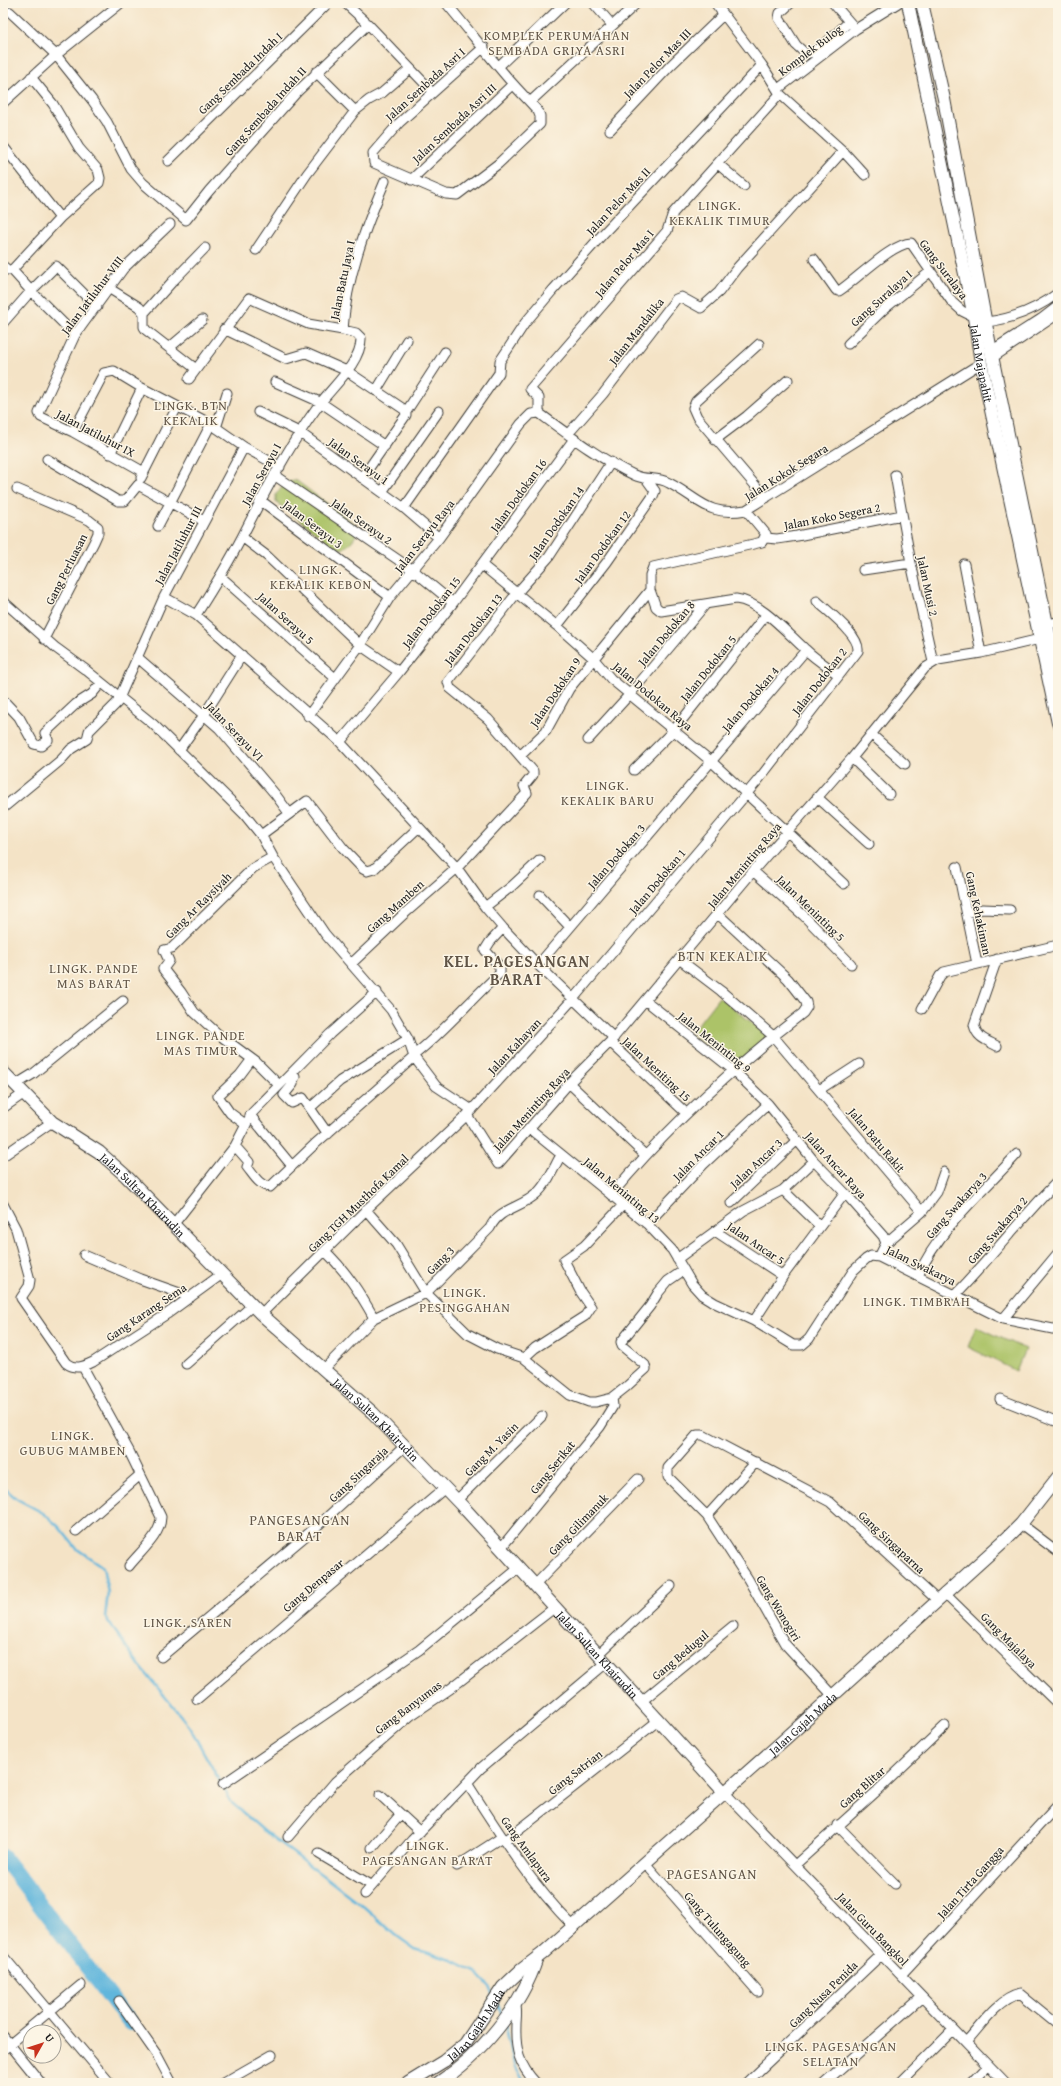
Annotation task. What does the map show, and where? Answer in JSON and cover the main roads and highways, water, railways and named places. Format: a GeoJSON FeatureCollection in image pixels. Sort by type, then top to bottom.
{"type":"FeatureCollection","features":[{"type":"Feature","properties":{"kind":"main road","name":"Jalan Majapahit"},"geometry":{"type":"LineString","coordinates":[[908,3],[974,317],[988,357],[1031,571],[1040,639],[1058,723]]}},
{"type":"Feature","properties":{"kind":"main road","name":"Jalan Majapahit"},"geometry":{"type":"LineString","coordinates":[[922,3],[934,51],[986,322],[988,357]]}},
{"type":"Feature","properties":{"kind":"main road"},"geometry":{"type":"LineString","coordinates":[[918,53],[934,51]]}},
{"type":"Feature","properties":{"kind":"main road","name":"Jalan Majapahit"},"geometry":{"type":"LineString","coordinates":[[1031,571],[1052,623],[1058,678]]}},
{"type":"Feature","properties":{"kind":"main road","name":"Jalan Sultan Khairudin"},"geometry":{"type":"LineString","coordinates":[[3,1072],[52,1122],[99,1152],[114,1165],[261,1314],[373,1414],[457,1500],[535,1585],[554,1608],[642,1701],[724,1792]]}},
{"type":"Feature","properties":{"kind":"main road","name":"Jalan Gajah Mada"},"geometry":{"type":"LineString","coordinates":[[408,2083],[444,2061],[465,2044],[503,1987],[520,1970],[537,1958],[645,1863],[1021,1524],[1058,1477]]}},
{"type":"Feature","properties":{"kind":"main road","name":"Jalan Gajah Mada"},"geometry":{"type":"LineString","coordinates":[[438,2083],[474,2056],[515,2003],[531,1976],[537,1958]]}},
{"type":"Feature","properties":{"kind":"waterway"},"geometry":{"type":"LineString","coordinates":[[3,1487],[17,1499],[43,1513],[58,1526],[77,1549],[103,1567],[108,1593],[105,1617],[140,1666],[189,1726],[232,1803],[264,1831],[363,1906],[397,1936],[415,1949],[452,1960],[476,1972],[489,1986],[493,1995]]}},
{"type":"Feature","properties":{"kind":"waterway"},"geometry":{"type":"LineString","coordinates":[[3,1857],[130,2023]]}},
{"type":"Feature","properties":{"kind":"waterway"},"geometry":{"type":"LineString","coordinates":[[497,2003],[502,2015]]}},
{"type":"Feature","properties":{"kind":"waterway"},"geometry":{"type":"LineString","coordinates":[[505,2023],[515,2068],[525,2083]]}},
{"type":"Feature","properties":{"kind":"district","name":"KOMPLEK PERUMAHAN SEMBADA GRIYA ASRI"},"geometry":{"type":"Point","coordinates":[557,42]}},
{"type":"Feature","properties":{"kind":"district","name":"LINGK. KEKALIK TIMUR"},"geometry":{"type":"Point","coordinates":[720,212]}},
{"type":"Feature","properties":{"kind":"district","name":"LINGK. BTN KEKALIK"},"geometry":{"type":"Point","coordinates":[191,412]}},
{"type":"Feature","properties":{"kind":"district","name":"LINGK. KEKALIK KEBON"},"geometry":{"type":"Point","coordinates":[321,576]}},
{"type":"Feature","properties":{"kind":"district","name":"LINGK. KEKALIK BARU"},"geometry":{"type":"Point","coordinates":[608,792]}},
{"type":"Feature","properties":{"kind":"district","name":"BTN KEKALIK"},"geometry":{"type":"Point","coordinates":[723,956]}},
{"type":"Feature","properties":{"kind":"district","name":"KEL. PAGESANGAN BARAT"},"geometry":{"type":"Point","coordinates":[517,970]}},
{"type":"Feature","properties":{"kind":"district","name":"LINGK. PANDE MAS BARAT"},"geometry":{"type":"Point","coordinates":[94,976]}},
{"type":"Feature","properties":{"kind":"district","name":"LINGK. PANDE MAS TIMUR"},"geometry":{"type":"Point","coordinates":[201,1042]}},
{"type":"Feature","properties":{"kind":"district","name":"LINGK. PESINGGAHAN"},"geometry":{"type":"Point","coordinates":[465,1300]}},
{"type":"Feature","properties":{"kind":"district","name":"LINGK. TIMBRAH"},"geometry":{"type":"Point","coordinates":[917,1301]}},
{"type":"Feature","properties":{"kind":"district","name":"LINGK. GUBUG MAMBEN"},"geometry":{"type":"Point","coordinates":[73,1442]}},
{"type":"Feature","properties":{"kind":"district","name":"PANGESANGAN BARAT"},"geometry":{"type":"Point","coordinates":[300,1528]}},
{"type":"Feature","properties":{"kind":"district","name":"LINGK. SAREN"},"geometry":{"type":"Point","coordinates":[188,1622]}},
{"type":"Feature","properties":{"kind":"district","name":"LINGK. PAGESANGAN BARAT"},"geometry":{"type":"Point","coordinates":[428,1852]}},
{"type":"Feature","properties":{"kind":"district","name":"PAGESANGAN"},"geometry":{"type":"Point","coordinates":[712,1874]}},
{"type":"Feature","properties":{"kind":"district","name":"LINGK. PAGESANGAN SELATAN"},"geometry":{"type":"Point","coordinates":[831,2054]}}]}
